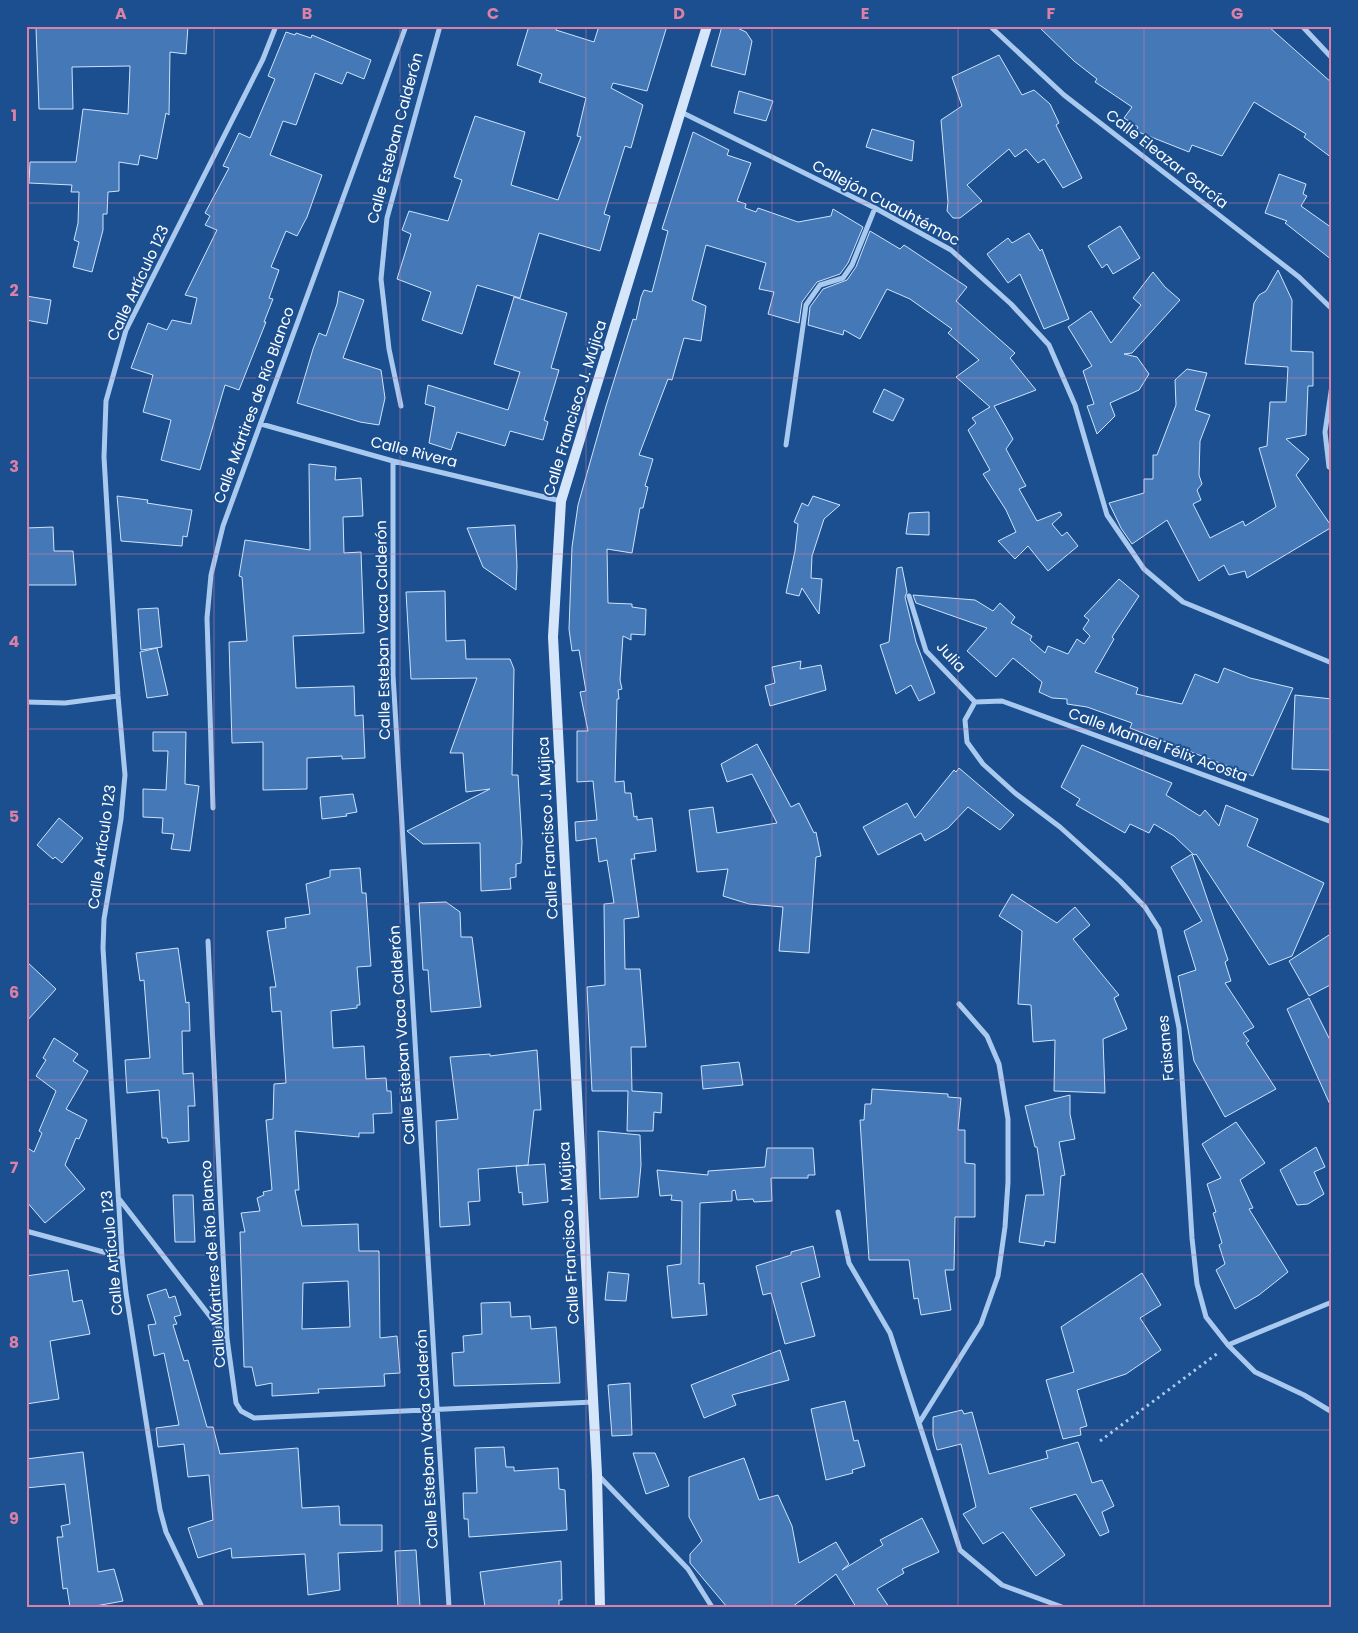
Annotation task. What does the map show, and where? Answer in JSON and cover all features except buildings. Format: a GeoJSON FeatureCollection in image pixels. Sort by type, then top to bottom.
{"type":"FeatureCollection","features":[{"type":"Feature","properties":{"kind":"street","name":"Calle Artículo 123"},"geometry":{"type":"LineString","coordinates":[[202,1607],[166,1532],[160,1510],[122,1257],[120,1199],[103,948],[104,919],[121,819],[125,775],[118,696],[104,457],[106,401],[126,330],[263,59],[276,26]]}},
{"type":"Feature","properties":{"kind":"street","name":"Calle Mártires de Río Blanco"},"geometry":{"type":"LineString","coordinates":[[213,808],[207,618],[211,575],[223,526],[406,26]]}},
{"type":"Feature","properties":{"kind":"street","name":"Calle Esteban Calderón"},"geometry":{"type":"LineString","coordinates":[[400,406],[389,349],[380,279],[387,218],[440,26]]}},
{"type":"Feature","properties":{"kind":"street","name":"Calle Francisco J. Mújica"},"geometry":{"type":"LineString","coordinates":[[597,1474],[553,637],[562,501],[707,26]]}},
{"type":"Feature","properties":{"kind":"street","name":"Calle Eleazar García"},"geometry":{"type":"LineString","coordinates":[[990,26],[1064,95],[1299,277],[1332,309]]}},
{"type":"Feature","properties":{"kind":"street"},"geometry":{"type":"LineString","coordinates":[[1302,26],[1332,58]]}},
{"type":"Feature","properties":{"kind":"street","name":"Callejón Cuauhtémoc"},"geometry":{"type":"LineString","coordinates":[[681,112],[875,208],[951,250],[1011,304],[1049,345],[1075,406],[1107,514],[1144,569],[1184,602],[1332,663]]}},
{"type":"Feature","properties":{"kind":"street"},"geometry":{"type":"LineString","coordinates":[[786,445],[806,305],[820,285],[842,278],[852,265],[875,208]]}},
{"type":"Feature","properties":{"kind":"street"},"geometry":{"type":"LineString","coordinates":[[1332,385],[1325,432],[1329,466],[1332,469]]}},
{"type":"Feature","properties":{"kind":"street","name":"Calle Rivera"},"geometry":{"type":"LineString","coordinates":[[261,424],[393,461],[562,501]]}},
{"type":"Feature","properties":{"kind":"street","name":"Calle Esteban Vaca Calderón"},"geometry":{"type":"LineString","coordinates":[[393,461],[393,674],[449,1607]]}},
{"type":"Feature","properties":{"kind":"street","name":"Julia"},"geometry":{"type":"LineString","coordinates":[[909,596],[919,634],[926,651],[975,702]]}},
{"type":"Feature","properties":{"kind":"street"},"geometry":{"type":"LineString","coordinates":[[26,702],[64,703],[118,696]]}},
{"type":"Feature","properties":{"kind":"street","name":"Calle Manuel Félix Acosta"},"geometry":{"type":"LineString","coordinates":[[975,702],[1002,701],[1332,822]]}},
{"type":"Feature","properties":{"kind":"street","name":"Faisanes"},"geometry":{"type":"LineString","coordinates":[[975,702],[965,720],[967,742],[983,764],[1016,793],[1060,827],[1120,881],[1145,907],[1158,929],[1179,1028],[1197,1284],[1206,1317],[1228,1345],[1255,1372],[1304,1395],[1332,1412]]}},
{"type":"Feature","properties":{"kind":"street","name":"Calle Mártires de Río Blanco"},"geometry":{"type":"LineString","coordinates":[[208,941],[226,1338],[236,1403],[241,1411],[254,1418],[593,1402]]}},
{"type":"Feature","properties":{"kind":"street"},"geometry":{"type":"LineString","coordinates":[[919,1423],[981,1324],[998,1276],[1005,1227],[1008,1182],[1008,1120],[999,1064],[987,1036],[959,1004]]}},
{"type":"Feature","properties":{"kind":"street"},"geometry":{"type":"LineString","coordinates":[[120,1199],[226,1338]]}},
{"type":"Feature","properties":{"kind":"street"},"geometry":{"type":"LineString","coordinates":[[838,1212],[849,1263],[890,1333],[960,1550],[1002,1585],[1062,1607]]}},
{"type":"Feature","properties":{"kind":"street"},"geometry":{"type":"LineString","coordinates":[[26,1231],[122,1257]]}},
{"type":"Feature","properties":{"kind":"street"},"geometry":{"type":"LineString","coordinates":[[1228,1345],[1332,1302]]}},
{"type":"Feature","properties":{"kind":"street"},"geometry":{"type":"LineString","coordinates":[[597,1474],[600,1607]]}},
{"type":"Feature","properties":{"kind":"street"},"geometry":{"type":"LineString","coordinates":[[597,1474],[688,1569],[712,1607]]}},
{"type":"Feature","properties":{"kind":"path"},"geometry":{"type":"LineString","coordinates":[[1100,1441],[1228,1345]]}}]}
